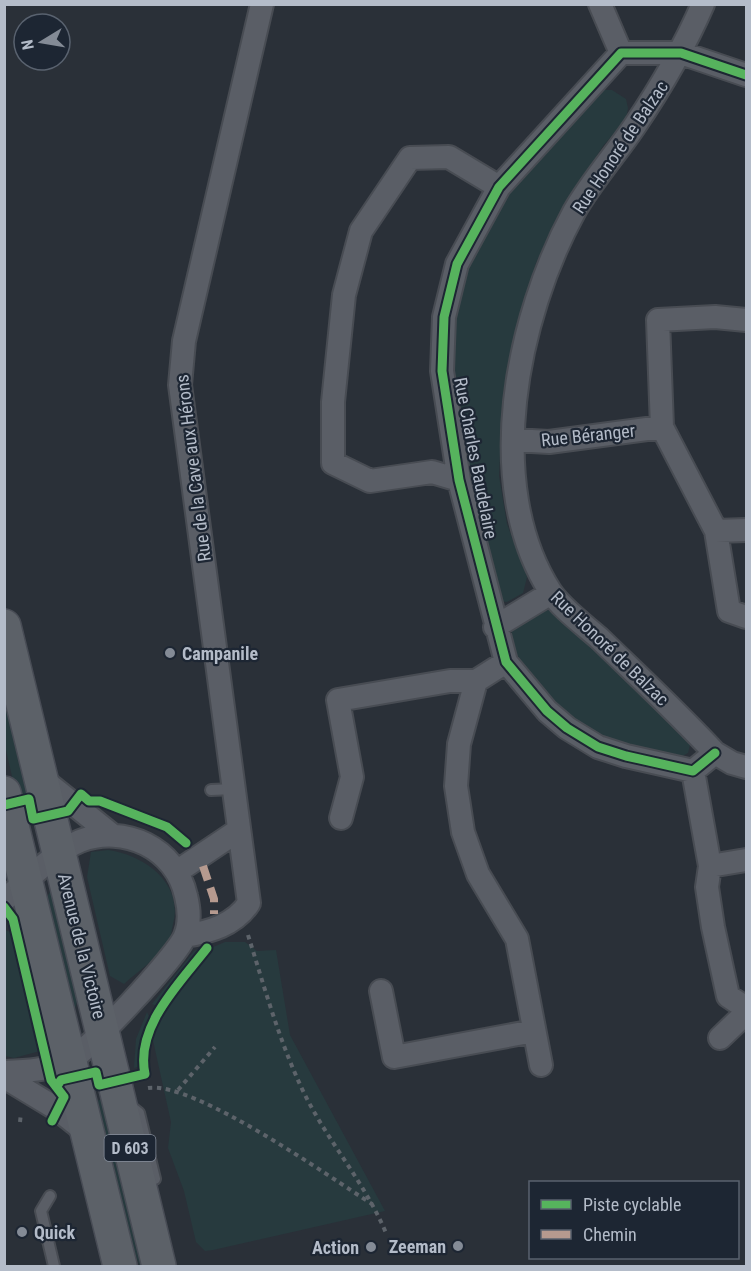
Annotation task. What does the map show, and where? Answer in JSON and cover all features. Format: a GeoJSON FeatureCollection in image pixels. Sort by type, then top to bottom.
{"type":"FeatureCollection","features":[{"type":"Feature","properties":{"kind":"main road","name":"Avenue de la Victoire"},"geometry":{"type":"LineString","coordinates":[[4,626],[103,1030],[133,1093],[159,1266]]}},
{"type":"Feature","properties":{"kind":"main road","name":"D 603"},"geometry":{"type":"LineString","coordinates":[[4,793],[15,891],[69,1062],[120,1266]]}},
{"type":"Feature","properties":{"kind":"street","name":"Rue de la Cave aux Hérons"},"geometry":{"type":"LineString","coordinates":[[241,914],[249,903],[180,385],[180,362],[262,4]]}},
{"type":"Feature","properties":{"kind":"street"},"geometry":{"type":"LineString","coordinates":[[600,4],[621,53],[681,53],[747,75]]}},
{"type":"Feature","properties":{"kind":"street","name":"Rue Honoré de Balzac"},"geometry":{"type":"LineString","coordinates":[[703,4],[681,53],[574,212],[550,267],[532,321],[516,389],[513,480],[517,508],[537,566],[551,593],[715,753],[732,763],[747,767]]}},
{"type":"Feature","properties":{"kind":"street","name":"Rue Charles Baudelaire"},"geometry":{"type":"LineString","coordinates":[[621,53],[499,187],[457,264],[444,317],[442,371],[459,480],[495,627],[506,662],[547,711],[567,728],[598,747],[626,756],[693,771]]}},
{"type":"Feature","properties":{"kind":"street"},"geometry":{"type":"LineString","coordinates":[[459,480],[432,472],[370,482],[333,463],[336,347],[344,295],[361,231],[410,158],[449,157],[499,187]]}},
{"type":"Feature","properties":{"kind":"street"},"geometry":{"type":"LineString","coordinates":[[747,320],[715,317],[658,320],[662,427],[716,531],[729,611],[747,616]]}},
{"type":"Feature","properties":{"kind":"street","name":"Rue Béranger"},"geometry":{"type":"LineString","coordinates":[[514,440],[549,442],[662,427]]}},
{"type":"Feature","properties":{"kind":"street"},"geometry":{"type":"LineString","coordinates":[[716,531],[747,530]]}},
{"type":"Feature","properties":{"kind":"street"},"geometry":{"type":"LineString","coordinates":[[495,627],[551,593]]}},
{"type":"Feature","properties":{"kind":"street"},"geometry":{"type":"LineString","coordinates":[[341,818],[352,777],[338,700],[450,681],[476,681],[506,662]]}},
{"type":"Feature","properties":{"kind":"street"},"geometry":{"type":"LineString","coordinates":[[476,681],[459,744],[456,786],[463,832],[478,874],[517,939],[541,1065]]}},
{"type":"Feature","properties":{"kind":"street"},"geometry":{"type":"LineString","coordinates":[[715,753],[693,771],[710,866],[707,887],[729,996],[747,1008]]}},
{"type":"Feature","properties":{"kind":"street"},"geometry":{"type":"LineString","coordinates":[[41,778],[112,835]]}},
{"type":"Feature","properties":{"kind":"street"},"geometry":{"type":"LineString","coordinates":[[178,871],[239,830]]}},
{"type":"Feature","properties":{"kind":"street"},"geometry":{"type":"LineString","coordinates":[[4,1072],[33,1071],[69,1062],[136,998],[185,936],[189,908],[178,871],[161,853],[137,839],[112,835],[79,842],[59,855],[15,891]]}},
{"type":"Feature","properties":{"kind":"street"},"geometry":{"type":"LineString","coordinates":[[710,866],[747,860]]}},
{"type":"Feature","properties":{"kind":"street"},"geometry":{"type":"LineString","coordinates":[[185,936],[210,931],[241,914]]}},
{"type":"Feature","properties":{"kind":"street"},"geometry":{"type":"LineString","coordinates":[[381,991],[394,1057],[534,1031]]}},
{"type":"Feature","properties":{"kind":"street"},"geometry":{"type":"LineString","coordinates":[[720,1038],[747,1013]]}},
{"type":"Feature","properties":{"kind":"street"},"geometry":{"type":"LineString","coordinates":[[4,1077],[57,1109],[86,1132]]}},
{"type":"Feature","properties":{"kind":"lane"},"geometry":{"type":"LineString","coordinates":[[211,790],[234,789]]}},
{"type":"Feature","properties":{"kind":"lane"},"geometry":{"type":"LineString","coordinates":[[133,1093],[158,1191]]}},
{"type":"Feature","properties":{"kind":"lane"},"geometry":{"type":"LineString","coordinates":[[50,1196],[41,1211],[54,1266]]}},
{"type":"Feature","properties":{"kind":"path"},"geometry":{"type":"LineString","coordinates":[[241,914],[279,1030],[306,1097],[375,1206],[386,1233]]}},
{"type":"Feature","properties":{"kind":"path"},"geometry":{"type":"LineString","coordinates":[[178,1090],[215,1047]]}},
{"type":"Feature","properties":{"kind":"path"},"geometry":{"type":"LineString","coordinates":[[133,1093],[159,1086],[178,1090],[224,1112],[375,1206]]}},
{"type":"Feature","properties":{"kind":"green space"},"geometry":{"type":"Polygon","coordinates":[[[603,90],[612,90],[626,99],[628,108],[626,119],[603,146],[555,221],[536,263],[511,351],[503,394],[499,476],[507,524],[527,577],[523,593],[507,602],[498,601],[452,411],[453,299],[493,210],[593,94],[603,90]]]}},
{"type":"Feature","properties":{"kind":"green space"},"geometry":{"type":"Polygon","coordinates":[[[550,610],[565,616],[691,741],[688,753],[677,759],[652,756],[620,746],[588,732],[561,716],[526,672],[512,645],[512,633],[517,622],[529,614],[550,610]]]}},
{"type":"Feature","properties":{"kind":"green space"},"geometry":{"type":"Polygon","coordinates":[[[4,670],[32,794],[17,798],[5,746],[4,670]]]}},
{"type":"Feature","properties":{"kind":"green space"},"geometry":{"type":"Polygon","coordinates":[[[108,850],[135,858],[158,873],[173,896],[175,909],[172,931],[164,948],[124,984],[110,976],[87,877],[91,852],[108,850]]]}},
{"type":"Feature","properties":{"kind":"green space"},"geometry":{"type":"Polygon","coordinates":[[[52,888],[79,996],[72,1018],[46,899],[52,888]]]}},
{"type":"Feature","properties":{"kind":"green space"},"geometry":{"type":"Polygon","coordinates":[[[5,930],[13,933],[40,1051],[14,1058],[5,1056],[5,930]]]}},
{"type":"Feature","properties":{"kind":"green space"},"geometry":{"type":"Polygon","coordinates":[[[225,942],[245,942],[257,951],[276,950],[290,1035],[385,1211],[213,1250],[205,1251],[196,1242],[184,1191],[168,1148],[171,1122],[152,1036],[160,1017],[211,948],[225,942]]]}},
{"type":"Feature","properties":{"kind":"green space"},"geometry":{"type":"Polygon","coordinates":[[[201,948],[157,1006],[152,1004],[194,951],[201,948]]]}},
{"type":"Feature","properties":{"kind":"green space"},"geometry":{"type":"Polygon","coordinates":[[[147,1012],[150,1019],[140,1048],[140,1066],[134,1068],[136,1039],[147,1012]]]}},
{"type":"Feature","properties":{"kind":"green space"},"geometry":{"type":"Polygon","coordinates":[[[107,1098],[148,1266],[140,1266],[117,1211],[89,1103],[107,1098]]]}},
{"type":"Feature","properties":{"kind":"marked path"},"geometry":{"type":"LineString","coordinates":[[203,866],[214,899],[214,914]]}},
{"type":"Feature","properties":{"kind":"cycle path"},"geometry":{"type":"LineString","coordinates":[[715,753],[693,771],[626,756],[598,747],[567,728],[547,711],[506,662],[459,480],[442,371],[444,317],[457,264],[499,187],[621,53],[681,53],[746,75]]}},
{"type":"Feature","properties":{"kind":"cycle path"},"geometry":{"type":"LineString","coordinates":[[4,805],[29,799],[33,819],[68,811],[81,794],[89,801],[100,801],[167,827],[186,843]]}},
{"type":"Feature","properties":{"kind":"cycle path"},"geometry":{"type":"LineString","coordinates":[[4,907],[13,919],[51,1080],[64,1097],[52,1121]]}},
{"type":"Feature","properties":{"kind":"cycle path"},"geometry":{"type":"LineString","coordinates":[[57,1086],[61,1080],[96,1072],[99,1085],[145,1074],[144,1056],[153,1022],[162,1006],[207,948]]}},
{"type":"Feature","properties":{"kind":"place","name":"Campanile"},"geometry":{"type":"Point","coordinates":[170,653]}},
{"type":"Feature","properties":{"kind":"place","name":"Quick"},"geometry":{"type":"Point","coordinates":[22,1232]}},
{"type":"Feature","properties":{"kind":"place","name":"Zeeman"},"geometry":{"type":"Point","coordinates":[458,1246]}},
{"type":"Feature","properties":{"kind":"place","name":"Action"},"geometry":{"type":"Point","coordinates":[371,1247]}}]}
